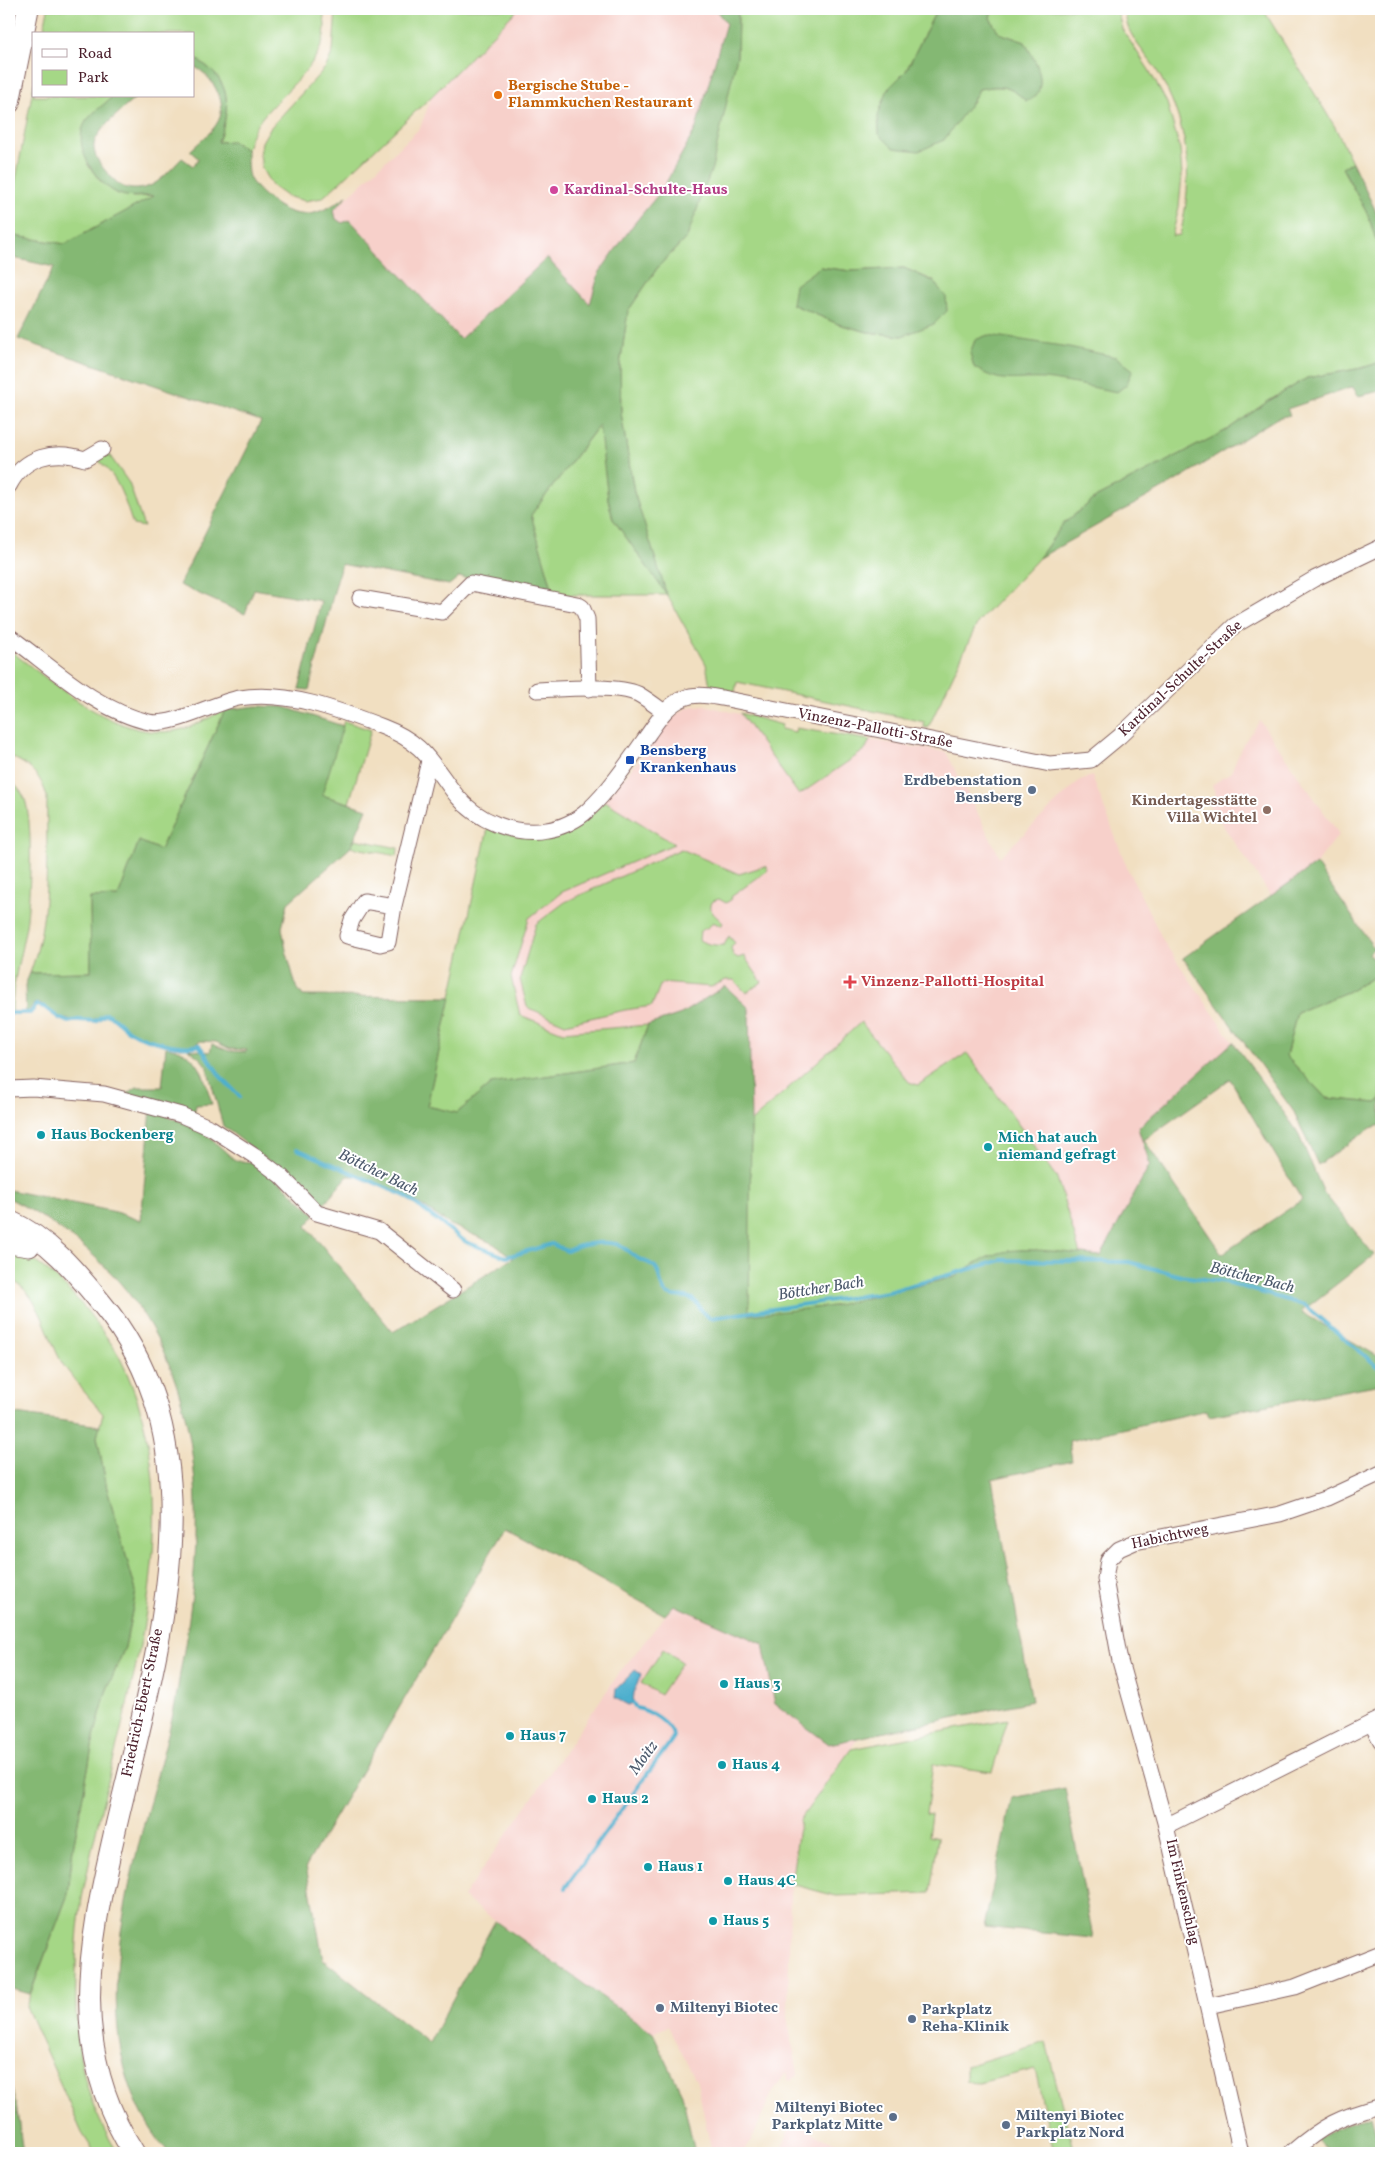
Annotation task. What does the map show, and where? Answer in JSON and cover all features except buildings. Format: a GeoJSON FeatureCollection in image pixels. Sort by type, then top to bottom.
{"type":"FeatureCollection","features":[{"type":"Feature","properties":{"kind":"main road"},"geometry":{"type":"LineString","coordinates":[[9,103],[28,9]]}},
{"type":"Feature","properties":{"kind":"main road","name":"Friedrich-Ebert-Straße"},"geometry":{"type":"LineString","coordinates":[[9,1221],[52,1247],[109,1312],[131,1345],[148,1381],[162,1426],[169,1472],[171,1520],[166,1594],[154,1663],[102,1888],[89,1983],[91,2031],[100,2082],[110,2110],[134,2153]]}},
{"type":"Feature","properties":{"kind":"main road"},"geometry":{"type":"LineString","coordinates":[[9,1235],[19,1244],[70,1268]]}},
{"type":"Feature","properties":{"kind":"street"},"geometry":{"type":"LineString","coordinates":[[9,486],[13,477],[26,464],[39,457],[71,454],[84,459],[102,449]]}},
{"type":"Feature","properties":{"kind":"street","name":"Kardinal-Schulte-Straße"},"geometry":{"type":"LineString","coordinates":[[1091,760],[1120,736],[1234,626],[1314,579],[1381,547]]}},
{"type":"Feature","properties":{"kind":"street"},"geometry":{"type":"LineString","coordinates":[[360,598],[442,612],[471,583],[577,604],[582,607],[587,619],[589,689]]}},
{"type":"Feature","properties":{"kind":"street","name":"Vinzenz-Pallotti-Straße"},"geometry":{"type":"LineString","coordinates":[[9,636],[73,684],[121,714],[152,722],[182,718],[217,704],[240,698],[262,696],[293,698],[392,731],[420,749],[458,798],[487,821],[522,832],[550,830],[573,821],[588,811],[630,760],[664,712],[675,702],[686,697],[709,696],[1050,764],[1091,760]]}},
{"type":"Feature","properties":{"kind":"street"},"geometry":{"type":"LineString","coordinates":[[537,690],[572,688],[614,690],[637,694],[664,712]]}},
{"type":"Feature","properties":{"kind":"street"},"geometry":{"type":"LineString","coordinates":[[394,906],[430,761]]}},
{"type":"Feature","properties":{"kind":"street"},"geometry":{"type":"LineString","coordinates":[[9,1089],[33,1088],[104,1094],[181,1115],[210,1128],[256,1157],[281,1176],[317,1212],[379,1230],[453,1290]]}},
{"type":"Feature","properties":{"kind":"street","name":"Habichtweg"},"geometry":{"type":"LineString","coordinates":[[1166,1826],[1120,1661],[1105,1579],[1108,1560],[1119,1549],[1135,1542],[1280,1514],[1327,1498],[1381,1473]]}},
{"type":"Feature","properties":{"kind":"street","name":"Im Finkenschlag"},"geometry":{"type":"LineString","coordinates":[[1241,2153],[1166,1826],[1376,1720],[1381,1741]]}},
{"type":"Feature","properties":{"kind":"street"},"geometry":{"type":"LineString","coordinates":[[1208,2006],[1295,1986],[1381,1953]]}},
{"type":"Feature","properties":{"kind":"street"},"geometry":{"type":"LineString","coordinates":[[1291,2153],[1312,2134],[1334,2120],[1381,2106]]}},
{"type":"Feature","properties":{"kind":"shaded area"},"geometry":{"type":"Polygon","coordinates":[[[518,9],[715,9],[726,23],[696,128],[662,190],[633,225],[599,273],[590,304],[547,258],[460,339],[350,220],[342,223],[336,219],[334,210],[420,128],[432,96],[518,9]]]}},
{"type":"Feature","properties":{"kind":"shaded area","name":"Vinzenz-Pallotti-Hospital"},"geometry":{"type":"Polygon","coordinates":[[[704,705],[782,725],[781,729],[795,732],[796,728],[946,752],[1000,857],[1080,780],[1092,776],[1128,870],[1165,944],[1233,1042],[1138,1128],[1150,1164],[1101,1256],[1080,1254],[1057,1178],[918,1085],[909,1082],[861,1022],[751,1122],[749,1008],[726,986],[681,1014],[648,1025],[563,1032],[520,1015],[511,978],[529,918],[562,892],[673,844],[605,801],[675,716],[688,707],[704,705]]]}},
{"type":"Feature","properties":{"kind":"shaded area","name":"Kindertagesstätte Villa Wichtel"},"geometry":{"type":"Polygon","coordinates":[[[1260,721],[1339,834],[1316,864],[1271,896],[1209,805],[1216,795],[1212,785],[1231,772],[1243,744],[1260,721]]]}},
{"type":"Feature","properties":{"kind":"shaded area","name":"Miltenyi Biotec"},"geometry":{"type":"Polygon","coordinates":[[[674,1605],[763,1644],[775,1704],[829,1744],[859,1737],[799,1820],[790,1895],[788,2022],[798,2073],[789,2081],[786,2073],[773,2091],[749,2145],[743,2153],[712,2153],[697,2082],[668,2026],[653,2033],[463,1897],[620,1672],[674,1605]]]}},
{"type":"Feature","properties":{"kind":"shaded area"},"geometry":{"type":"Polygon","coordinates":[[[794,2119],[801,2122],[816,2135],[851,2147],[850,2153],[779,2153],[794,2119]]]}},
{"type":"Feature","properties":{"kind":"green space"},"geometry":{"type":"Polygon","coordinates":[[[48,9],[322,9],[325,26],[323,41],[316,56],[295,83],[261,119],[252,133],[247,150],[232,141],[218,142],[226,116],[226,94],[216,75],[207,66],[195,59],[195,32],[43,32],[48,9]]]}},
{"type":"Feature","properties":{"kind":"green space"},"geometry":{"type":"Polygon","coordinates":[[[336,9],[518,9],[432,96],[338,184],[322,198],[305,201],[286,196],[272,186],[262,169],[260,155],[262,142],[270,128],[326,67],[333,51],[336,9]]]}},
{"type":"Feature","properties":{"kind":"green space"},"geometry":{"type":"Polygon","coordinates":[[[715,9],[736,9],[738,16],[737,56],[712,168],[687,237],[658,267],[628,311],[620,365],[621,413],[634,492],[667,595],[613,519],[608,499],[599,425],[531,515],[554,595],[459,577],[449,585],[341,564],[309,690],[299,689],[321,601],[254,589],[245,614],[179,585],[261,421],[18,339],[54,267],[9,257],[9,235],[65,244],[154,196],[132,197],[119,194],[110,189],[94,173],[83,151],[82,129],[87,120],[111,98],[135,98],[107,124],[95,141],[94,147],[97,159],[120,185],[126,188],[140,189],[152,185],[166,175],[182,158],[193,166],[199,159],[190,151],[211,131],[220,117],[222,109],[216,89],[207,76],[195,68],[195,59],[207,66],[216,75],[226,94],[227,105],[223,129],[218,142],[232,141],[247,150],[248,173],[258,190],[278,206],[298,214],[317,212],[348,195],[334,210],[336,219],[342,223],[350,220],[460,339],[547,258],[590,304],[599,273],[633,225],[662,190],[696,128],[726,23],[715,9]]]}},
{"type":"Feature","properties":{"kind":"green space"},"geometry":{"type":"Polygon","coordinates":[[[736,9],[937,9],[906,71],[888,89],[972,102],[979,89],[999,87],[1010,89],[1027,101],[1039,72],[1025,42],[999,33],[990,18],[992,9],[1117,9],[1122,29],[1149,70],[1167,103],[1180,149],[1182,175],[1179,207],[1172,236],[1180,235],[1185,213],[1187,170],[1186,149],[1182,129],[1167,89],[1127,25],[1124,9],[1263,9],[1335,127],[1352,162],[1342,168],[1368,215],[1381,255],[1381,362],[1362,368],[1307,378],[1267,402],[1227,430],[1097,497],[1063,524],[1039,558],[978,622],[928,728],[924,727],[924,722],[737,682],[735,692],[710,686],[706,664],[667,595],[554,595],[531,515],[600,424],[608,499],[613,519],[666,593],[634,492],[621,413],[620,365],[628,311],[658,267],[687,237],[737,56],[738,16],[736,9]],[[820,267],[792,304],[838,324],[868,332],[902,336],[934,281],[904,268],[851,271],[820,267]]]}},
{"type":"Feature","properties":{"kind":"green space"},"geometry":{"type":"Polygon","coordinates":[[[937,9],[992,9],[990,18],[999,33],[1025,42],[1038,68],[1040,76],[1039,90],[1031,100],[1026,101],[1009,89],[993,87],[979,89],[972,102],[944,140],[919,151],[893,148],[879,134],[878,115],[888,89],[906,71],[937,9]]]}},
{"type":"Feature","properties":{"kind":"green space"},"geometry":{"type":"Polygon","coordinates":[[[32,94],[32,98],[111,98],[86,121],[88,165],[101,182],[118,194],[134,197],[155,196],[65,244],[9,235],[9,216],[32,94]]]}},
{"type":"Feature","properties":{"kind":"green space"},"geometry":{"type":"Polygon","coordinates":[[[1352,162],[1381,222],[1381,255],[1368,215],[1342,167],[1352,162]]]}},
{"type":"Feature","properties":{"kind":"green space"},"geometry":{"type":"Polygon","coordinates":[[[820,267],[851,271],[904,268],[933,281],[946,297],[947,311],[934,324],[902,336],[868,332],[838,324],[792,304],[795,285],[820,267]]]}},
{"type":"Feature","properties":{"kind":"green space"},"geometry":{"type":"Polygon","coordinates":[[[988,335],[1069,347],[1116,357],[1133,370],[1126,385],[1117,392],[1052,380],[1003,379],[994,377],[974,367],[970,353],[975,340],[988,335]]]}},
{"type":"Feature","properties":{"kind":"green space"},"geometry":{"type":"Polygon","coordinates":[[[1381,362],[1381,391],[1358,396],[1353,387],[1287,409],[1290,415],[1277,418],[1174,482],[1039,558],[1063,524],[1097,497],[1227,430],[1267,402],[1307,378],[1362,368],[1381,362]]]}},
{"type":"Feature","properties":{"kind":"green space"},"geometry":{"type":"Polygon","coordinates":[[[105,453],[110,456],[129,483],[144,527],[133,525],[115,479],[94,457],[105,453]]]}},
{"type":"Feature","properties":{"kind":"green space"},"geometry":{"type":"Polygon","coordinates":[[[9,650],[90,709],[136,729],[160,732],[183,729],[225,710],[160,850],[139,841],[118,897],[90,898],[91,972],[30,973],[37,952],[44,908],[47,864],[47,797],[45,789],[34,772],[23,763],[9,756],[9,650]]]}},
{"type":"Feature","properties":{"kind":"green space"},"geometry":{"type":"Polygon","coordinates":[[[256,706],[284,707],[343,726],[322,795],[367,809],[351,847],[288,903],[282,928],[286,950],[296,986],[303,996],[451,997],[427,1106],[457,1113],[491,1084],[634,1063],[648,1025],[681,1014],[725,986],[749,1008],[751,1122],[749,1315],[833,1306],[955,1277],[990,1256],[1013,1250],[1038,1250],[1101,1256],[1150,1164],[1138,1128],[1233,1042],[1297,1131],[1324,1193],[1374,1255],[1301,1312],[1381,1358],[1381,1384],[1209,1416],[1207,1410],[1069,1441],[1072,1461],[992,1479],[1032,1701],[829,1744],[775,1704],[763,1644],[674,1605],[665,1615],[505,1528],[306,1866],[323,1960],[429,2043],[495,1921],[653,2033],[682,2094],[695,2153],[169,2153],[138,2106],[122,2054],[116,1999],[120,1941],[130,1883],[174,1710],[183,1656],[195,1557],[196,1506],[192,1457],[183,1408],[168,1361],[145,1317],[114,1276],[102,1264],[65,1232],[9,1198],[9,1190],[116,1212],[141,1221],[151,1109],[201,1130],[236,1161],[252,1162],[283,1184],[315,1215],[306,1226],[393,1332],[513,1258],[494,1244],[449,1224],[402,1192],[357,1176],[348,1176],[319,1209],[278,1168],[223,1126],[207,1067],[201,1059],[188,1049],[210,1052],[212,1044],[229,1051],[246,1052],[247,1050],[230,1049],[216,1042],[201,1041],[181,1048],[160,1044],[132,1034],[108,1014],[89,1021],[63,1019],[40,1003],[34,1004],[26,1014],[25,985],[30,973],[91,972],[90,898],[118,897],[139,841],[160,850],[225,710],[256,706]],[[1230,1079],[1144,1140],[1222,1254],[1302,1200],[1230,1079]]]}},
{"type":"Feature","properties":{"kind":"green space"},"geometry":{"type":"Polygon","coordinates":[[[740,713],[782,725],[781,729],[795,732],[796,728],[870,740],[865,750],[799,795],[740,713]]]}},
{"type":"Feature","properties":{"kind":"green space"},"geometry":{"type":"Polygon","coordinates":[[[344,721],[371,730],[349,803],[321,795],[344,721]]]}},
{"type":"Feature","properties":{"kind":"green space"},"geometry":{"type":"Polygon","coordinates":[[[9,779],[24,797],[30,841],[30,879],[26,926],[15,980],[12,1012],[9,1011],[9,779]]]}},
{"type":"Feature","properties":{"kind":"green space"},"geometry":{"type":"Polygon","coordinates":[[[605,801],[674,844],[562,892],[529,918],[511,977],[520,1015],[563,1032],[648,1025],[634,1063],[491,1084],[457,1113],[427,1106],[488,828],[535,838],[557,836],[579,826],[605,801]]]}},
{"type":"Feature","properties":{"kind":"green space"},"geometry":{"type":"Polygon","coordinates":[[[355,839],[398,848],[397,856],[351,847],[355,839]]]}},
{"type":"Feature","properties":{"kind":"green space"},"geometry":{"type":"Polygon","coordinates":[[[681,849],[739,874],[765,866],[768,870],[731,897],[732,899],[726,903],[719,899],[713,901],[711,905],[712,911],[723,923],[721,926],[713,922],[709,927],[700,931],[699,940],[705,943],[724,945],[729,936],[735,943],[731,948],[733,955],[738,958],[744,956],[762,982],[746,993],[734,980],[726,980],[711,987],[661,983],[652,1006],[625,1010],[565,1024],[527,1007],[520,979],[536,924],[565,902],[681,849]]]}},
{"type":"Feature","properties":{"kind":"green space"},"geometry":{"type":"Polygon","coordinates":[[[1316,864],[1374,948],[1369,953],[1381,973],[1347,992],[1297,1012],[1286,1056],[1326,1098],[1376,1103],[1381,1099],[1381,1125],[1371,1128],[1318,1165],[1294,1112],[1183,958],[1316,864]]]}},
{"type":"Feature","properties":{"kind":"green space"},"geometry":{"type":"Polygon","coordinates":[[[1381,973],[1381,1099],[1376,1103],[1326,1098],[1286,1056],[1297,1012],[1347,992],[1381,973]]]}},
{"type":"Feature","properties":{"kind":"green space"},"geometry":{"type":"Polygon","coordinates":[[[861,1022],[909,1082],[918,1085],[967,1053],[1057,1178],[1080,1254],[1021,1250],[972,1265],[955,1277],[833,1306],[748,1316],[751,1122],[861,1022]]]}},
{"type":"Feature","properties":{"kind":"green space"},"geometry":{"type":"Polygon","coordinates":[[[166,1047],[187,1054],[199,1066],[203,1074],[212,1104],[196,1105],[194,1115],[121,1097],[137,1087],[162,1087],[166,1047]]]}},
{"type":"Feature","properties":{"kind":"green space"},"geometry":{"type":"Polygon","coordinates":[[[9,1249],[34,1261],[58,1280],[80,1302],[117,1352],[142,1416],[153,1479],[154,1542],[147,1606],[135,1671],[90,1859],[81,1905],[77,1944],[76,2000],[82,2068],[96,2111],[105,2132],[118,2153],[95,2153],[82,2133],[26,2006],[68,1894],[73,1848],[94,1737],[106,1692],[125,1647],[136,1591],[107,1489],[97,1436],[103,1414],[64,1366],[29,1294],[20,1285],[9,1279],[9,1249]]]}},
{"type":"Feature","properties":{"kind":"green space"},"geometry":{"type":"Polygon","coordinates":[[[9,1413],[100,1426],[97,1437],[107,1489],[136,1591],[125,1647],[106,1692],[94,1737],[73,1848],[68,1894],[30,1994],[9,1988],[9,1413]]]}},
{"type":"Feature","properties":{"kind":"green space"},"geometry":{"type":"Polygon","coordinates":[[[663,1649],[682,1662],[660,1695],[641,1683],[663,1649]]]}},
{"type":"Feature","properties":{"kind":"green space"},"geometry":{"type":"Polygon","coordinates":[[[1008,1719],[992,1772],[933,1764],[926,1814],[931,1815],[928,1836],[938,1838],[930,1893],[836,1896],[791,1884],[800,1820],[851,1749],[1008,1719]]]}},
{"type":"Feature","properties":{"kind":"green space"},"geometry":{"type":"Polygon","coordinates":[[[1065,1788],[1093,1938],[984,1927],[1012,1798],[1065,1788]]]}},
{"type":"Feature","properties":{"kind":"green space"},"geometry":{"type":"Polygon","coordinates":[[[1046,2042],[1074,2153],[1054,2153],[1035,2069],[979,2083],[966,2082],[966,2066],[1046,2042]]]}},
{"type":"Feature","properties":{"kind":"green space"},"geometry":{"type":"Polygon","coordinates":[[[9,2079],[16,2104],[23,2153],[9,2153],[9,2079]]]}},
{"type":"Feature","properties":{"kind":"green space"},"geometry":{"type":"Polygon","coordinates":[[[1371,2115],[1381,2153],[1329,2153],[1317,2140],[1332,2130],[1371,2115]]]}},
{"type":"Feature","properties":{"kind":"water"},"geometry":{"type":"Polygon","coordinates":[[[635,1670],[641,1674],[634,1693],[633,1703],[628,1705],[615,1698],[616,1689],[635,1670]]]}},
{"type":"Feature","properties":{"kind":"waterway","name":"Böttcher Bach"},"geometry":{"type":"LineString","coordinates":[[9,1013],[30,1013],[37,1005],[44,1007],[68,1022],[78,1020],[95,1021],[106,1014],[131,1032],[146,1039],[165,1044],[199,1045],[221,1077],[240,1097]]}},
{"type":"Feature","properties":{"kind":"waterway","name":"Böttcher Bach"},"geometry":{"type":"LineString","coordinates":[[297,1149],[405,1196],[466,1242],[506,1257],[552,1244],[567,1251],[591,1244],[619,1245],[639,1259],[654,1266],[658,1271],[662,1288],[666,1293],[672,1296],[692,1299],[704,1314],[710,1318],[888,1292],[1002,1260],[1129,1262],[1181,1276],[1226,1282],[1304,1305],[1381,1369]]}},
{"type":"Feature","properties":{"kind":"waterway","name":"Moitz"},"geometry":{"type":"LineString","coordinates":[[565,1888],[674,1737],[664,1722],[653,1714],[636,1708],[633,1703]]}},
{"type":"Feature","properties":{"kind":"place","name":"Bergische Stube - Flammkuchen Restaurant"},"geometry":{"type":"Point","coordinates":[498,95]}},
{"type":"Feature","properties":{"kind":"place","name":"Kardinal-Schulte-Haus"},"geometry":{"type":"Point","coordinates":[554,190]}},
{"type":"Feature","properties":{"kind":"place","name":"Bensberg Krankenhaus"},"geometry":{"type":"Point","coordinates":[630,760]}},
{"type":"Feature","properties":{"kind":"place","name":"Erdbebenstation Bensberg"},"geometry":{"type":"Point","coordinates":[1032,790]}},
{"type":"Feature","properties":{"kind":"place","name":"Kindertagesstätte Villa Wichtel"},"geometry":{"type":"Point","coordinates":[1267,810]}},
{"type":"Feature","properties":{"kind":"place","name":"Vinzenz-Pallotti-Hospital"},"geometry":{"type":"Point","coordinates":[850,982]}},
{"type":"Feature","properties":{"kind":"place","name":"Haus Bockenberg"},"geometry":{"type":"Point","coordinates":[41,1135]}},
{"type":"Feature","properties":{"kind":"place","name":"Mich hat auch niemand gefragt"},"geometry":{"type":"Point","coordinates":[988,1147]}},
{"type":"Feature","properties":{"kind":"place","name":"Haus 3"},"geometry":{"type":"Point","coordinates":[724,1684]}},
{"type":"Feature","properties":{"kind":"place","name":"Haus 7"},"geometry":{"type":"Point","coordinates":[510,1736]}},
{"type":"Feature","properties":{"kind":"place","name":"Haus 4"},"geometry":{"type":"Point","coordinates":[722,1765]}},
{"type":"Feature","properties":{"kind":"place","name":"Haus 2"},"geometry":{"type":"Point","coordinates":[592,1799]}},
{"type":"Feature","properties":{"kind":"place","name":"Haus 1"},"geometry":{"type":"Point","coordinates":[648,1867]}},
{"type":"Feature","properties":{"kind":"place","name":"Haus 4C"},"geometry":{"type":"Point","coordinates":[728,1881]}},
{"type":"Feature","properties":{"kind":"place","name":"Haus 5"},"geometry":{"type":"Point","coordinates":[713,1921]}},
{"type":"Feature","properties":{"kind":"place","name":"Miltenyi Biotec"},"geometry":{"type":"Point","coordinates":[660,2008]}},
{"type":"Feature","properties":{"kind":"place","name":"Parkplatz Reha-Klinik"},"geometry":{"type":"Point","coordinates":[912,2019]}},
{"type":"Feature","properties":{"kind":"place","name":"Miltenyi Biotec Parkplatz Mitte"},"geometry":{"type":"Point","coordinates":[893,2117]}},
{"type":"Feature","properties":{"kind":"place","name":"Miltenyi Biotec Parkplatz Nord"},"geometry":{"type":"Point","coordinates":[1006,2125]}}]}
